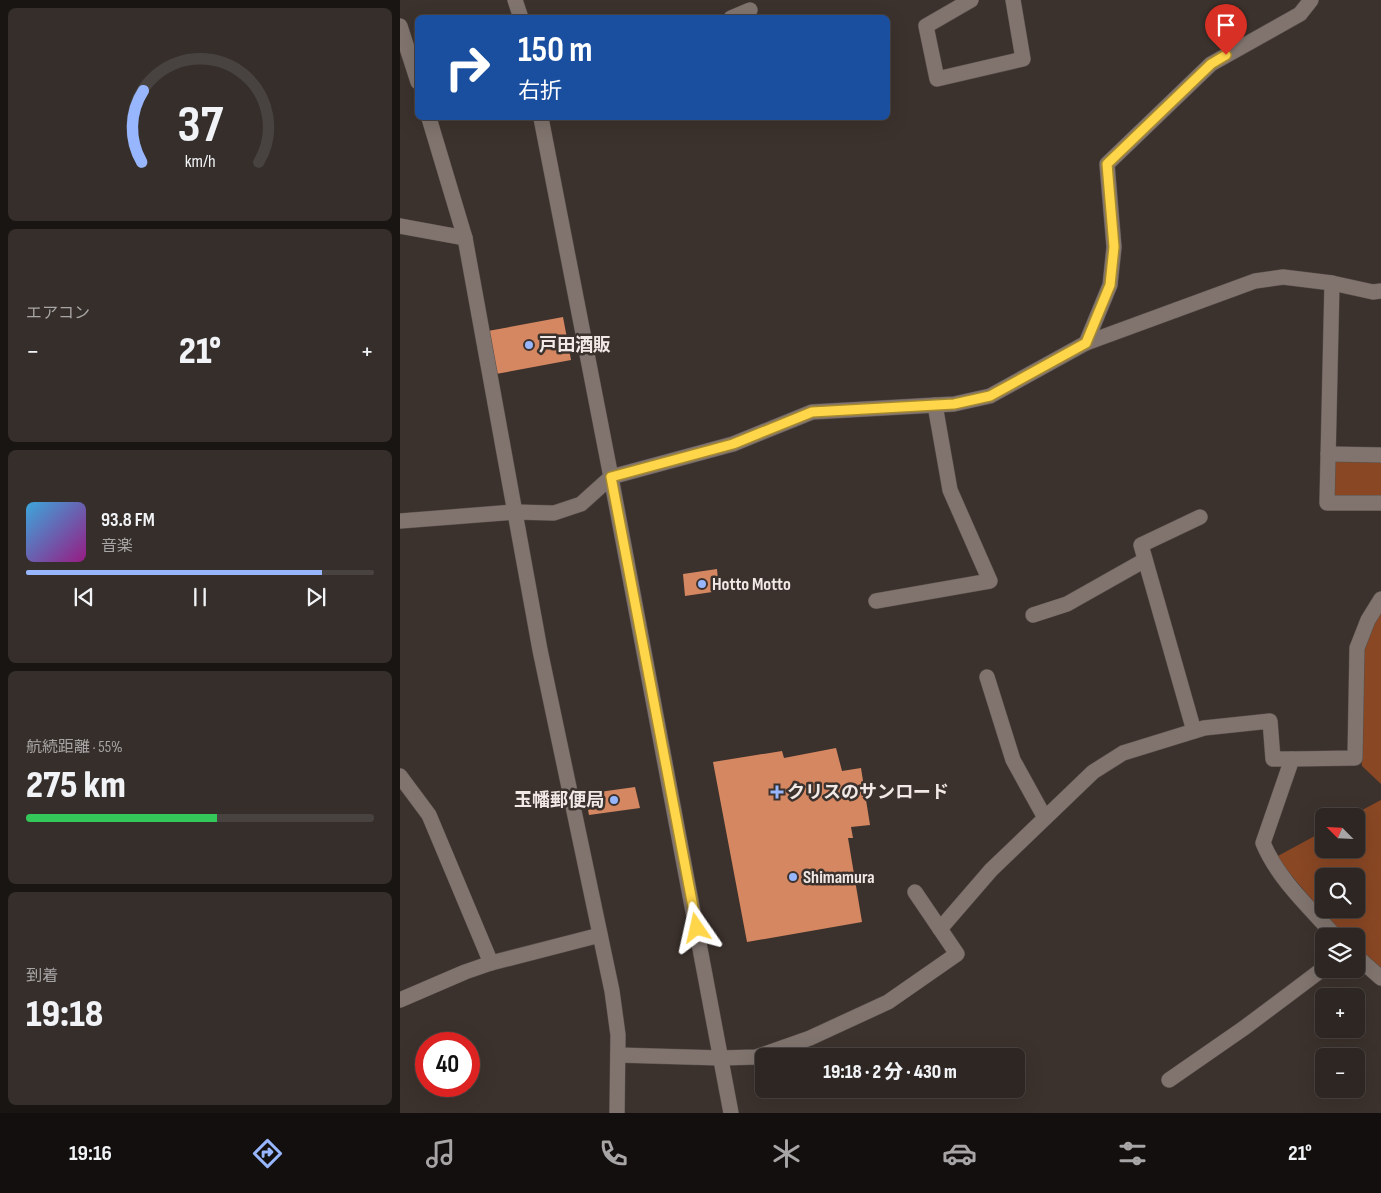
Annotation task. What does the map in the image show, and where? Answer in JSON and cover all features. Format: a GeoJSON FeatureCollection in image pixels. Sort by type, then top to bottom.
{"type":"FeatureCollection","features":[{"type":"Feature","properties":{"kind":"street"},"geometry":{"type":"LineString","coordinates":[[515,0],[519,15]]}},
{"type":"Feature","properties":{"kind":"street"},"geometry":{"type":"LineString","coordinates":[[971,0],[926,26],[937,79],[1023,59],[1014,0]]}},
{"type":"Feature","properties":{"kind":"street"},"geometry":{"type":"LineString","coordinates":[[1086,343],[1110,285],[1114,247],[1107,164],[1211,64],[1300,14],[1311,0]]}},
{"type":"Feature","properties":{"kind":"street"},"geometry":{"type":"LineString","coordinates":[[738,15],[750,10]]}},
{"type":"Feature","properties":{"kind":"street"},"geometry":{"type":"LineString","coordinates":[[400,26],[415,73]]}},
{"type":"Feature","properties":{"kind":"street"},"geometry":{"type":"LineString","coordinates":[[429,120],[465,238],[540,650],[612,991],[618,1035],[617,1113]]}},
{"type":"Feature","properties":{"kind":"street"},"geometry":{"type":"LineString","coordinates":[[540,120],[611,477],[731,1113]]}},
{"type":"Feature","properties":{"kind":"street"},"geometry":{"type":"LineString","coordinates":[[400,226],[465,238]]}},
{"type":"Feature","properties":{"kind":"street"},"geometry":{"type":"LineString","coordinates":[[400,521],[515,512],[554,512],[581,504],[611,477],[733,444],[812,412],[935,406],[990,396],[1086,343],[1255,281],[1283,277],[1381,292]]}},
{"type":"Feature","properties":{"kind":"street"},"geometry":{"type":"LineString","coordinates":[[1332,283],[1327,502],[1381,503]]}},
{"type":"Feature","properties":{"kind":"street"},"geometry":{"type":"LineString","coordinates":[[876,601],[990,581],[950,490],[935,406]]}},
{"type":"Feature","properties":{"kind":"street"},"geometry":{"type":"LineString","coordinates":[[1328,454],[1381,455]]}},
{"type":"Feature","properties":{"kind":"street"},"geometry":{"type":"LineString","coordinates":[[1194,731],[1141,545],[1200,517]]}},
{"type":"Feature","properties":{"kind":"street"},"geometry":{"type":"LineString","coordinates":[[1033,615],[1067,604],[1145,560]]}},
{"type":"Feature","properties":{"kind":"street"},"geometry":{"type":"LineString","coordinates":[[940,929],[992,870],[1045,818],[1093,772],[1123,753],[1204,728],[1270,721],[1273,759],[1355,758],[1357,648],[1368,620],[1381,599]]}},
{"type":"Feature","properties":{"kind":"street"},"geometry":{"type":"LineString","coordinates":[[987,677],[1013,760],[1045,818]]}},
{"type":"Feature","properties":{"kind":"street"},"geometry":{"type":"LineString","coordinates":[[1292,759],[1263,843],[1269,858],[1292,888],[1329,928]]}},
{"type":"Feature","properties":{"kind":"street"},"geometry":{"type":"LineString","coordinates":[[400,776],[429,815],[491,963]]}},
{"type":"Feature","properties":{"kind":"street"},"geometry":{"type":"LineString","coordinates":[[618,1055],[721,1058],[756,1057],[810,1038],[888,1002],[957,954],[915,892]]}},
{"type":"Feature","properties":{"kind":"street"},"geometry":{"type":"LineString","coordinates":[[400,1000],[491,963],[600,935]]}},
{"type":"Feature","properties":{"kind":"street"},"geometry":{"type":"LineString","coordinates":[[1365,964],[1381,978]]}},
{"type":"Feature","properties":{"kind":"street"},"geometry":{"type":"LineString","coordinates":[[1169,1080],[1244,1028],[1315,975]]}},
{"type":"Feature","properties":{"kind":"shaded area"},"geometry":{"type":"Polygon","coordinates":[[[1332,458],[1381,460],[1381,497],[1332,496],[1332,458]]]}},
{"type":"Feature","properties":{"kind":"shaded area"},"geometry":{"type":"Polygon","coordinates":[[[1381,608],[1381,784],[1362,766],[1360,730],[1363,647],[1381,608]]]}},
{"type":"Feature","properties":{"kind":"shaded area"},"geometry":{"type":"Polygon","coordinates":[[[1381,800],[1381,969],[1365,955],[1365,928],[1335,928],[1327,918],[1365,918],[1365,868],[1315,868],[1315,904],[1276,857],[1315,836],[1315,858],[1365,858],[1365,809],[1381,800]]]}},
{"type":"Feature","properties":{"kind":"building","name":"戸田酒販"},"geometry":{"type":"Polygon","coordinates":[[[563,317],[571,360],[496,374],[488,331],[563,317]]]}},
{"type":"Feature","properties":{"kind":"building"},"geometry":{"type":"Polygon","coordinates":[[[717,569],[719,591],[685,596],[683,574],[717,569]]]}},
{"type":"Feature","properties":{"kind":"building"},"geometry":{"type":"Polygon","coordinates":[[[836,748],[842,771],[861,768],[870,825],[851,827],[853,838],[848,838],[862,922],[747,942],[713,762],[782,751],[784,758],[836,748]]]}},
{"type":"Feature","properties":{"kind":"building"},"geometry":{"type":"Polygon","coordinates":[[[635,787],[640,808],[589,815],[585,794],[635,787]]]}},
{"type":"Feature","properties":{"kind":"place","name":"戸田酒販"},"geometry":{"type":"Point","coordinates":[529,345]}},
{"type":"Feature","properties":{"kind":"place","name":"Hotto Motto"},"geometry":{"type":"Point","coordinates":[702,584]}},
{"type":"Feature","properties":{"kind":"place","name":"クリスのサンロード"},"geometry":{"type":"Point","coordinates":[777,792]}},
{"type":"Feature","properties":{"kind":"place","name":"玉幡郵便局"},"geometry":{"type":"Point","coordinates":[614,800]}},
{"type":"Feature","properties":{"kind":"place","name":"Shimamura"},"geometry":{"type":"Point","coordinates":[793,877]}},
{"type":"Feature","properties":{"kind":"route"},"geometry":{"type":"LineString","coordinates":[[697,928],[611,477],[733,444],[812,412],[954,404],[990,396],[1086,343],[1110,285],[1114,247],[1107,164],[1211,64],[1226,55]]}}]}
